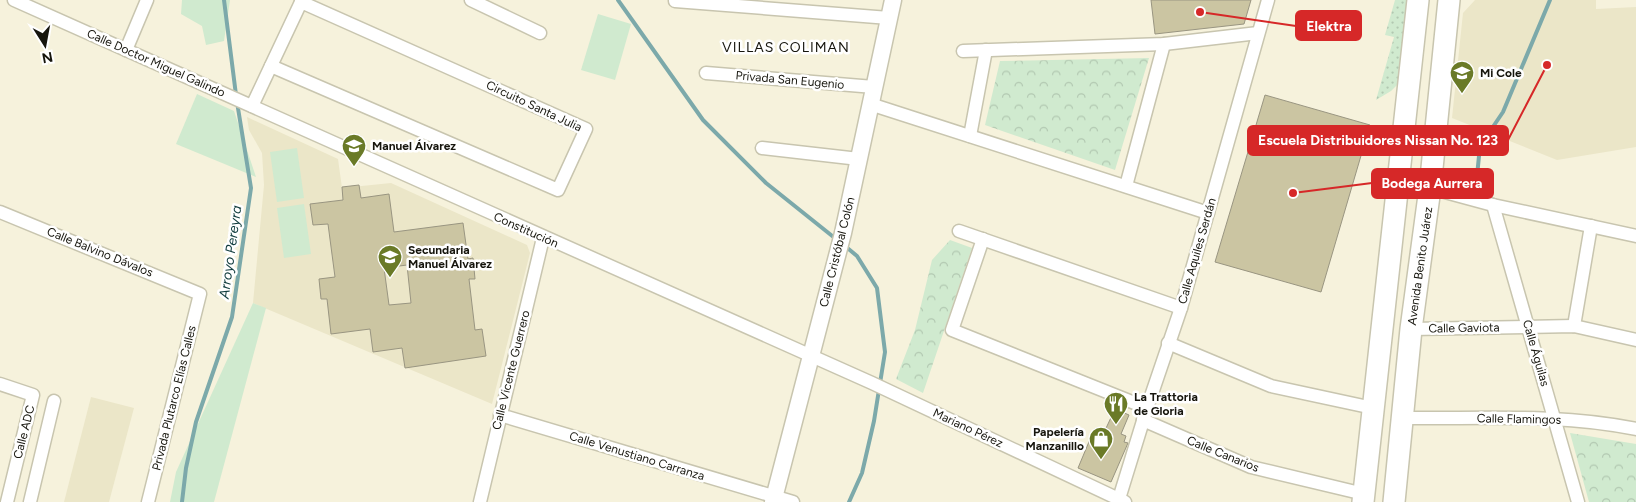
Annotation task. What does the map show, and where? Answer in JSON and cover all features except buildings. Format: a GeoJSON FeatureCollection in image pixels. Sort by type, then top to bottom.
{"type":"FeatureCollection","features":[{"type":"Feature","properties":{"kind":"main road"},"geometry":{"type":"LineString","coordinates":[[1364,498],[1418,0]]}},
{"type":"Feature","properties":{"kind":"main road","name":"Avenida Benito Juárez"},"geometry":{"type":"LineString","coordinates":[[1394,502],[1411,329],[1430,188],[1449,0]]}},
{"type":"Feature","properties":{"kind":"street","name":"Calle Doctor Miguel Galindo"},"geometry":{"type":"LineString","coordinates":[[14,0],[248,104]]}},
{"type":"Feature","properties":{"kind":"street"},"geometry":{"type":"LineString","coordinates":[[126,50],[148,0]]}},
{"type":"Feature","properties":{"kind":"street"},"geometry":{"type":"LineString","coordinates":[[471,0],[540,33]]}},
{"type":"Feature","properties":{"kind":"street","name":"Calle Cristóbal Colón"},"geometry":{"type":"LineString","coordinates":[[773,500],[843,233],[893,0]]}},
{"type":"Feature","properties":{"kind":"street","name":"Calle Aquiles Serdán"},"geometry":{"type":"LineString","coordinates":[[1121,501],[1145,414],[1181,308],[1268,0]]}},
{"type":"Feature","properties":{"kind":"street"},"geometry":{"type":"LineString","coordinates":[[248,104],[271,66],[301,1]]}},
{"type":"Feature","properties":{"kind":"street","name":"Circuito Santa Julia"},"geometry":{"type":"LineString","coordinates":[[271,66],[558,190],[586,129],[301,1]]}},
{"type":"Feature","properties":{"kind":"street"},"geometry":{"type":"LineString","coordinates":[[675,1],[889,18]]}},
{"type":"Feature","properties":{"kind":"street"},"geometry":{"type":"LineString","coordinates":[[963,51],[1164,44],[1258,33]]}},
{"type":"Feature","properties":{"kind":"street"},"geometry":{"type":"LineString","coordinates":[[1126,186],[1164,44]]}},
{"type":"Feature","properties":{"kind":"street"},"geometry":{"type":"LineString","coordinates":[[970,136],[986,50]]}},
{"type":"Feature","properties":{"kind":"street","name":"Privada San Eugenio"},"geometry":{"type":"LineString","coordinates":[[706,73],[874,87]]}},
{"type":"Feature","properties":{"kind":"street","name":"Constitución"},"geometry":{"type":"LineString","coordinates":[[248,104],[810,357]]}},
{"type":"Feature","properties":{"kind":"street"},"geometry":{"type":"LineString","coordinates":[[870,104],[1208,213]]}},
{"type":"Feature","properties":{"kind":"street"},"geometry":{"type":"LineString","coordinates":[[762,148],[858,159]]}},
{"type":"Feature","properties":{"kind":"street"},"geometry":{"type":"LineString","coordinates":[[1430,188],[1493,205],[1636,236]]}},
{"type":"Feature","properties":{"kind":"street","name":"Calle Águilas"},"geometry":{"type":"LineString","coordinates":[[1493,205],[1578,502]]}},
{"type":"Feature","properties":{"kind":"street","name":"Calle Balvino Dávalos"},"geometry":{"type":"LineString","coordinates":[[0,212],[200,294]]}},
{"type":"Feature","properties":{"kind":"street"},"geometry":{"type":"LineString","coordinates":[[1574,326],[1591,226]]}},
{"type":"Feature","properties":{"kind":"street"},"geometry":{"type":"LineString","coordinates":[[959,231],[1181,308]]}},
{"type":"Feature","properties":{"kind":"street","name":"Calle Vicente Guerrero"},"geometry":{"type":"LineString","coordinates":[[480,502],[543,238]]}},
{"type":"Feature","properties":{"kind":"street","name":"Calle Canarios"},"geometry":{"type":"LineString","coordinates":[[983,240],[952,330],[1145,414],[1251,468],[1364,498]]}},
{"type":"Feature","properties":{"kind":"street","name":"Privada Plutarco Elías Calles"},"geometry":{"type":"LineString","coordinates":[[148,502],[200,294]]}},
{"type":"Feature","properties":{"kind":"street","name":"Calle Gaviota"},"geometry":{"type":"LineString","coordinates":[[1411,329],[1574,326],[1636,340]]}},
{"type":"Feature","properties":{"kind":"street"},"geometry":{"type":"LineString","coordinates":[[1168,343],[1271,386],[1374,408]]}},
{"type":"Feature","properties":{"kind":"street","name":"Mariano Pérez"},"geometry":{"type":"LineString","coordinates":[[810,357],[872,383],[1121,501]]}},
{"type":"Feature","properties":{"kind":"street","name":"Calle ADC"},"geometry":{"type":"LineString","coordinates":[[0,384],[33,395],[7,502]]}},
{"type":"Feature","properties":{"kind":"street"},"geometry":{"type":"LineString","coordinates":[[30,502],[54,402]]}},
{"type":"Feature","properties":{"kind":"street","name":"Calle Venustiano Carranza"},"geometry":{"type":"LineString","coordinates":[[500,415],[773,500],[793,502]]}},
{"type":"Feature","properties":{"kind":"street","name":"Calle Flamingos"},"geometry":{"type":"LineString","coordinates":[[1402,418],[1555,419],[1603,422],[1636,429]]}},
{"type":"Feature","properties":{"kind":"shaded area"},"geometry":{"type":"Polygon","coordinates":[[[1475,0],[1596,0],[1596,9],[1636,7],[1636,147],[1557,160],[1452,118],[1463,13],[1475,0]]]}},
{"type":"Feature","properties":{"kind":"shaded area","name":"Secundaria Manuel Álvarez"},"geometry":{"type":"Polygon","coordinates":[[[247,117],[338,159],[342,188],[391,183],[527,245],[530,253],[492,404],[253,303],[264,185],[262,153],[249,130],[247,117]]]}},
{"type":"Feature","properties":{"kind":"shaded area"},"geometry":{"type":"Polygon","coordinates":[[[91,397],[134,408],[109,502],[64,502],[91,397]]]}},
{"type":"Feature","properties":{"kind":"green space"},"geometry":{"type":"Polygon","coordinates":[[[182,0],[230,0],[224,41],[206,45],[202,26],[181,14],[182,0]]]}},
{"type":"Feature","properties":{"kind":"green space"},"geometry":{"type":"Polygon","coordinates":[[[1395,0],[1407,0],[1398,84],[1391,91],[1376,100],[1394,37],[1385,35],[1395,0]]]}},
{"type":"Feature","properties":{"kind":"green space"},"geometry":{"type":"Polygon","coordinates":[[[598,14],[631,24],[615,80],[581,70],[598,14]]]}},
{"type":"Feature","properties":{"kind":"green space"},"geometry":{"type":"Polygon","coordinates":[[[1149,58],[1115,170],[985,125],[1000,61],[1149,58]]]}},
{"type":"Feature","properties":{"kind":"green space"},"geometry":{"type":"Polygon","coordinates":[[[197,94],[234,111],[256,177],[176,144],[197,94]]]}},
{"type":"Feature","properties":{"kind":"green space"},"geometry":{"type":"Polygon","coordinates":[[[297,148],[304,198],[277,202],[270,152],[297,148]]]}},
{"type":"Feature","properties":{"kind":"green space"},"geometry":{"type":"Polygon","coordinates":[[[304,204],[311,254],[284,258],[277,208],[304,204]]]}},
{"type":"Feature","properties":{"kind":"green space"},"geometry":{"type":"Polygon","coordinates":[[[950,240],[972,248],[923,393],[896,379],[915,330],[932,260],[950,240]]]}},
{"type":"Feature","properties":{"kind":"green space"},"geometry":{"type":"Polygon","coordinates":[[[253,303],[266,308],[214,502],[170,502],[176,472],[253,303]]]}},
{"type":"Feature","properties":{"kind":"green space"},"geometry":{"type":"Polygon","coordinates":[[[1570,433],[1636,444],[1636,502],[1589,502],[1570,433]]]}},
{"type":"Feature","properties":{"kind":"waterway","name":"Arroyo Pereyra"},"geometry":{"type":"LineString","coordinates":[[224,0],[236,95]]}},
{"type":"Feature","properties":{"kind":"waterway"},"geometry":{"type":"LineString","coordinates":[[618,0],[703,120],[766,183],[836,239]]}},
{"type":"Feature","properties":{"kind":"waterway"},"geometry":{"type":"LineString","coordinates":[[1475,196],[1480,146],[1503,112],[1550,0]]}},
{"type":"Feature","properties":{"kind":"waterway","name":"Arroyo Pereyra"},"geometry":{"type":"LineString","coordinates":[[182,502],[186,468],[196,422],[232,317],[251,188],[237,102]]}},
{"type":"Feature","properties":{"kind":"waterway"},"geometry":{"type":"LineString","coordinates":[[845,246],[857,256],[877,288],[885,352],[874,421],[862,473],[849,502]]}},
{"type":"Feature","properties":{"kind":"place","name":"Elektra"},"geometry":{"type":"Point","coordinates":[1200,12]}},
{"type":"Feature","properties":{"kind":"place","name":"Escuela Distribuidores Nissan No. 123"},"geometry":{"type":"Point","coordinates":[1547,65]}},
{"type":"Feature","properties":{"kind":"place","name":"Mi Cole"},"geometry":{"type":"Point","coordinates":[1462,94]}},
{"type":"Feature","properties":{"kind":"place","name":"Manuel Álvarez"},"geometry":{"type":"Point","coordinates":[354,167]}},
{"type":"Feature","properties":{"kind":"place","name":"Bodega Aurrera"},"geometry":{"type":"Point","coordinates":[1293,193]}},
{"type":"Feature","properties":{"kind":"place","name":"Secundaria Manuel Álvarez"},"geometry":{"type":"Point","coordinates":[390,278]}},
{"type":"Feature","properties":{"kind":"place","name":"La Trattoria de Gloria"},"geometry":{"type":"Point","coordinates":[1116,425]}},
{"type":"Feature","properties":{"kind":"place","name":"Papelería Manzanillo"},"geometry":{"type":"Point","coordinates":[1101,460]}},
{"type":"Feature","properties":{"kind":"district","name":"VILLAS COLIMAN"},"geometry":{"type":"Point","coordinates":[786,47]}}]}
